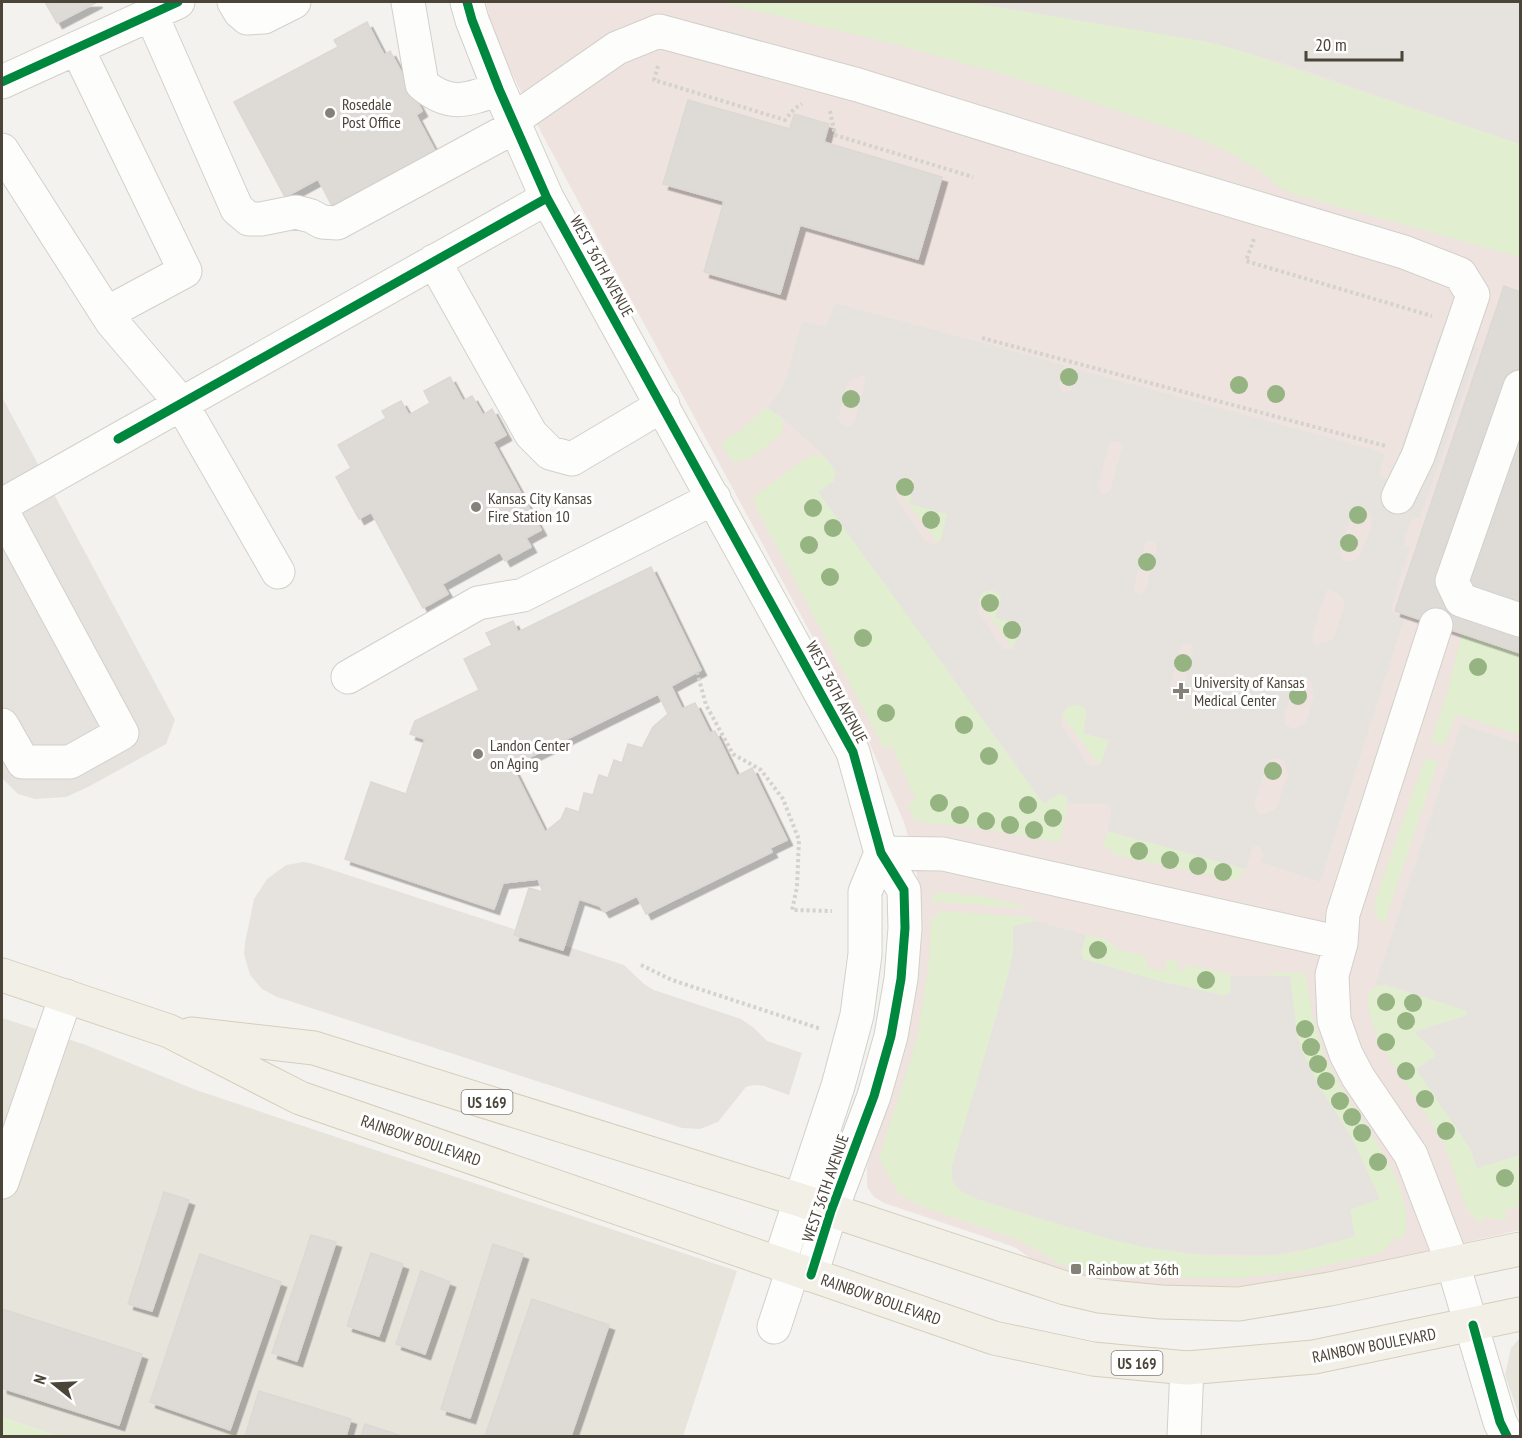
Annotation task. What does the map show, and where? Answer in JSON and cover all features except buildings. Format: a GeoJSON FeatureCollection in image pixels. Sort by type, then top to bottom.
{"type":"FeatureCollection","features":[{"type":"Feature","properties":{"kind":"main road","name":"RAINBOW BOULEVARD"},"geometry":{"type":"LineString","coordinates":[[2,975],[169,1031],[300,1098],[994,1338],[1093,1359],[1187,1368],[1314,1357],[1521,1314]]}},
{"type":"Feature","properties":{"kind":"main road","name":"RAINBOW BOULEVARD"},"geometry":{"type":"LineString","coordinates":[[169,1031],[314,1048],[800,1200],[1065,1288],[1099,1296],[1161,1302],[1239,1304],[1330,1289],[1521,1249]]}},
{"type":"Feature","properties":{"kind":"street"},"geometry":{"type":"LineString","coordinates":[[234,2],[247,18],[264,16],[294,2]]}},
{"type":"Feature","properties":{"kind":"street"},"geometry":{"type":"LineString","coordinates":[[408,2],[422,84],[434,94],[446,99],[464,101],[499,89]]}},
{"type":"Feature","properties":{"kind":"street","name":"WEST 36TH AVENUE"},"geometry":{"type":"LineString","coordinates":[[467,2],[499,89],[547,198],[853,752],[881,853],[904,890],[905,928],[901,979],[891,1036],[874,1096],[831,1211],[794,1270]]}},
{"type":"Feature","properties":{"kind":"street"},"geometry":{"type":"LineString","coordinates":[[2,82],[165,8],[237,209],[249,219],[296,212],[322,222],[337,223],[515,123],[616,48],[659,31],[858,85],[1404,252],[1460,274],[1473,295],[1419,456],[1398,497]]}},
{"type":"Feature","properties":{"kind":"street"},"geometry":{"type":"LineString","coordinates":[[77,48],[185,271],[107,314]]}},
{"type":"Feature","properties":{"kind":"street"},"geometry":{"type":"LineString","coordinates":[[2,150],[107,314],[181,404],[278,572]]}},
{"type":"Feature","properties":{"kind":"street"},"geometry":{"type":"LineString","coordinates":[[2,505],[547,198]]}},
{"type":"Feature","properties":{"kind":"street"},"geometry":{"type":"LineString","coordinates":[[434,261],[531,434],[550,453],[572,459],[663,405]]}},
{"type":"Feature","properties":{"kind":"street"},"geometry":{"type":"LineString","coordinates":[[1521,387],[1452,581],[1461,600],[1521,620]]}},
{"type":"Feature","properties":{"kind":"street"},"geometry":{"type":"LineString","coordinates":[[348,678],[478,603],[523,595],[714,498]]}},
{"type":"Feature","properties":{"kind":"street"},"geometry":{"type":"LineString","coordinates":[[2,511],[122,733],[70,762],[23,762],[2,725]]}},
{"type":"Feature","properties":{"kind":"street"},"geometry":{"type":"LineString","coordinates":[[1436,625],[1343,914],[1341,943],[1332,975],[1334,1020],[1346,1054],[1358,1077],[1411,1155],[1453,1264],[1500,1422],[1507,1437]]}},
{"type":"Feature","properties":{"kind":"street"},"geometry":{"type":"LineString","coordinates":[[881,853],[943,854],[1341,943]]}},
{"type":"Feature","properties":{"kind":"street","name":"WEST 36TH AVENUE"},"geometry":{"type":"LineString","coordinates":[[794,1270],[800,1200],[838,1086],[857,1015],[866,954],[865,892],[881,853]]}},
{"type":"Feature","properties":{"kind":"street"},"geometry":{"type":"LineString","coordinates":[[2,1182],[66,996]]}},
{"type":"Feature","properties":{"kind":"street"},"geometry":{"type":"LineString","coordinates":[[774,1328],[794,1270]]}},
{"type":"Feature","properties":{"kind":"street"},"geometry":{"type":"LineString","coordinates":[[1184,1437],[1187,1368]]}},
{"type":"Feature","properties":{"kind":"path"},"geometry":{"type":"LineString","coordinates":[[659,63],[654,80],[785,120],[794,109],[808,100]]}},
{"type":"Feature","properties":{"kind":"path"},"geometry":{"type":"LineString","coordinates":[[824,107],[829,110],[835,135],[973,177]]}},
{"type":"Feature","properties":{"kind":"path"},"geometry":{"type":"LineString","coordinates":[[1256,232],[1246,261],[1440,318]]}},
{"type":"Feature","properties":{"kind":"path"},"geometry":{"type":"LineString","coordinates":[[982,338],[1395,449]]}},
{"type":"Feature","properties":{"kind":"path"},"geometry":{"type":"LineString","coordinates":[[697,672],[706,705],[733,754],[761,770],[783,800],[800,840],[798,887],[792,910],[838,911]]}},
{"type":"Feature","properties":{"kind":"path"},"geometry":{"type":"LineString","coordinates":[[640,965],[672,980],[825,1030]]}},
{"type":"Feature","properties":{"kind":"shaded area","name":"University of Kansas Medical Center"},"geometry":{"type":"Polygon","coordinates":[[[486,2],[1520,2],[1520,1230],[1305,1279],[1247,1286],[1192,1288],[1101,1282],[1035,1262],[1016,1248],[884,1203],[874,1197],[867,1187],[867,1167],[904,1050],[917,984],[920,919],[916,865],[904,822],[868,740],[541,132],[508,65],[491,24],[486,2]]]}},
{"type":"Feature","properties":{"kind":"shaded area"},"geometry":{"type":"Polygon","coordinates":[[[968,2],[1520,2],[1520,144],[1286,64],[1232,48],[1204,41],[968,2]]]}},
{"type":"Feature","properties":{"kind":"shaded area"},"geometry":{"type":"Polygon","coordinates":[[[835,303],[1064,365],[1059,386],[1063,392],[1070,391],[1072,388],[1076,369],[1385,453],[1379,474],[1386,479],[1393,472],[1439,336],[1479,348],[1420,518],[1411,521],[1404,541],[1404,545],[1410,548],[1391,607],[1394,614],[1405,617],[1320,882],[1261,862],[1263,855],[1260,846],[1253,847],[1246,869],[1107,831],[1111,807],[1107,804],[1068,804],[1067,797],[1060,793],[1044,804],[818,492],[834,481],[836,472],[825,457],[785,420],[768,408],[786,378],[802,321],[826,325],[835,303]],[[863,375],[850,381],[838,419],[843,426],[852,426],[866,379],[863,375]],[[1112,441],[1109,444],[1098,487],[1104,494],[1110,491],[1122,447],[1119,442],[1112,441]],[[905,478],[896,487],[897,500],[925,541],[933,544],[941,540],[947,514],[909,504],[913,479],[905,478]],[[1356,506],[1353,510],[1340,552],[1341,558],[1351,562],[1359,558],[1372,523],[1372,516],[1361,507],[1356,506]],[[1148,541],[1145,544],[1134,591],[1140,594],[1145,591],[1157,547],[1155,542],[1148,541]],[[1329,589],[1326,591],[1312,637],[1316,645],[1328,642],[1334,636],[1344,606],[1340,595],[1329,589]],[[989,590],[982,593],[978,599],[979,613],[1003,649],[1013,649],[1022,625],[995,618],[1001,597],[998,592],[989,590]],[[1186,643],[1181,646],[1169,689],[1172,696],[1182,693],[1193,649],[1191,644],[1186,643]],[[1303,676],[1298,677],[1295,682],[1284,718],[1285,725],[1295,729],[1306,722],[1314,696],[1311,681],[1303,676]],[[1068,706],[1063,712],[1062,726],[1088,764],[1092,767],[1100,766],[1109,740],[1083,733],[1087,712],[1083,706],[1068,706]],[[1275,758],[1270,759],[1267,763],[1254,806],[1261,814],[1274,810],[1288,774],[1284,761],[1275,758]]]}},
{"type":"Feature","properties":{"kind":"shaded area"},"geometry":{"type":"Polygon","coordinates":[[[2,397],[175,720],[166,744],[66,797],[35,799],[18,794],[2,778],[2,397]]]}},
{"type":"Feature","properties":{"kind":"shaded area"},"geometry":{"type":"Polygon","coordinates":[[[1461,724],[1520,744],[1520,1155],[1477,1168],[1471,1150],[1416,1069],[1434,1057],[1436,1053],[1414,1032],[1465,1016],[1467,1013],[1465,1010],[1385,984],[1375,986],[1461,724]]]}},
{"type":"Feature","properties":{"kind":"shaded area"},"geometry":{"type":"Polygon","coordinates":[[[304,862],[624,965],[654,990],[741,1019],[767,1041],[802,1053],[789,1095],[764,1086],[746,1087],[718,1122],[700,1129],[682,1128],[277,997],[262,989],[250,975],[244,954],[245,943],[254,899],[267,879],[286,865],[304,862]]]}},
{"type":"Feature","properties":{"kind":"shaded area"},"geometry":{"type":"Polygon","coordinates":[[[1037,921],[1086,935],[1081,952],[1083,959],[1155,980],[1225,996],[1231,991],[1231,976],[1290,976],[1297,1035],[1302,1051],[1320,1088],[1351,1136],[1380,1199],[1350,1211],[1355,1236],[1317,1247],[1275,1255],[1198,1254],[1144,1247],[1109,1239],[977,1199],[961,1191],[955,1185],[952,1177],[952,1166],[1008,976],[1013,951],[1013,926],[1037,921]]]}},
{"type":"Feature","properties":{"kind":"shaded area"},"geometry":{"type":"Polygon","coordinates":[[[2,1018],[86,1045],[196,1090],[737,1271],[683,1436],[57,1436],[2,1417],[2,1018]]]}},
{"type":"Feature","properties":{"kind":"shaded area"},"geometry":{"type":"Polygon","coordinates":[[[1520,1338],[1520,1418],[1505,1375],[1511,1348],[1520,1338]]]}},
{"type":"Feature","properties":{"kind":"green space"},"geometry":{"type":"Polygon","coordinates":[[[719,2],[968,2],[1204,41],[1232,48],[1520,144],[1520,257],[1293,194],[1278,187],[1267,176],[1234,155],[1193,136],[1067,94],[894,44],[719,2]]]}},
{"type":"Feature","properties":{"kind":"green space"},"geometry":{"type":"Polygon","coordinates":[[[766,407],[774,412],[782,422],[780,435],[753,456],[734,463],[722,446],[724,440],[741,430],[766,407]]]}},
{"type":"Feature","properties":{"kind":"green space"},"geometry":{"type":"Polygon","coordinates":[[[814,455],[825,457],[836,472],[834,481],[819,493],[1044,804],[1059,793],[1067,797],[1068,804],[1060,843],[974,827],[914,820],[908,804],[916,800],[892,746],[884,748],[757,509],[753,497],[806,458],[814,455]]]}},
{"type":"Feature","properties":{"kind":"green space"},"geometry":{"type":"Polygon","coordinates":[[[905,478],[913,479],[915,485],[947,514],[941,540],[938,543],[896,487],[905,478]]]}},
{"type":"Feature","properties":{"kind":"green space"},"geometry":{"type":"Polygon","coordinates":[[[989,590],[1000,594],[1022,625],[1013,649],[978,599],[982,593],[989,590]]]}},
{"type":"Feature","properties":{"kind":"green space"},"geometry":{"type":"Polygon","coordinates":[[[1462,633],[1520,653],[1520,735],[1456,714],[1444,746],[1431,741],[1448,690],[1462,633]]]}},
{"type":"Feature","properties":{"kind":"green space"},"geometry":{"type":"Polygon","coordinates":[[[1083,706],[1087,712],[1084,733],[1109,740],[1100,766],[1062,715],[1068,707],[1083,706]]]}},
{"type":"Feature","properties":{"kind":"green space"},"geometry":{"type":"Polygon","coordinates":[[[1425,758],[1438,762],[1384,924],[1376,914],[1375,901],[1425,758]]]}},
{"type":"Feature","properties":{"kind":"green space"},"geometry":{"type":"Polygon","coordinates":[[[1107,831],[1246,869],[1236,880],[1117,856],[1104,846],[1107,831]]]}},
{"type":"Feature","properties":{"kind":"green space"},"geometry":{"type":"Polygon","coordinates":[[[937,892],[982,896],[1034,909],[932,902],[933,895],[937,892]]]}},
{"type":"Feature","properties":{"kind":"green space"},"geometry":{"type":"Polygon","coordinates":[[[939,911],[1025,917],[1037,921],[1013,926],[1013,951],[1008,976],[952,1177],[961,1191],[977,1199],[1087,1233],[1161,1250],[1199,1255],[1237,1257],[1275,1255],[1305,1250],[1355,1236],[1350,1212],[1352,1209],[1379,1199],[1339,1117],[1320,1088],[1302,1051],[1297,1035],[1290,976],[1265,974],[1295,972],[1306,974],[1315,1026],[1334,1075],[1384,1154],[1395,1176],[1403,1198],[1406,1220],[1403,1240],[1396,1237],[1384,1251],[1377,1254],[1303,1271],[1243,1278],[1150,1278],[1089,1272],[1060,1264],[1017,1239],[921,1206],[899,1194],[879,1158],[917,1039],[929,965],[931,917],[938,917],[939,911]]]}},
{"type":"Feature","properties":{"kind":"green space"},"geometry":{"type":"Polygon","coordinates":[[[1086,935],[1106,939],[1119,950],[1147,956],[1146,967],[1165,971],[1167,959],[1179,962],[1177,969],[1185,971],[1186,964],[1230,974],[1231,991],[1226,996],[1155,980],[1083,959],[1081,952],[1086,935]]]}},
{"type":"Feature","properties":{"kind":"green space"},"geometry":{"type":"Polygon","coordinates":[[[1380,984],[1465,1010],[1468,1013],[1465,1016],[1415,1032],[1436,1053],[1434,1057],[1477,1168],[1520,1155],[1520,1206],[1505,1210],[1507,1219],[1498,1220],[1486,1217],[1480,1224],[1467,1209],[1443,1141],[1384,1050],[1373,1024],[1368,1004],[1369,995],[1372,988],[1380,984]]]}},
{"type":"Feature","properties":{"kind":"green space"},"geometry":{"type":"Polygon","coordinates":[[[2,1417],[57,1436],[2,1436],[2,1417]]]}},
{"type":"Feature","properties":{"kind":"cycle path"},"geometry":{"type":"LineString","coordinates":[[2,82],[178,2]]}},
{"type":"Feature","properties":{"kind":"cycle path"},"geometry":{"type":"LineString","coordinates":[[467,2],[499,89],[547,198],[853,752],[881,853],[904,890],[905,928],[901,979],[891,1036],[874,1096],[831,1211],[811,1275]]}},
{"type":"Feature","properties":{"kind":"cycle path"},"geometry":{"type":"LineString","coordinates":[[118,439],[547,198]]}},
{"type":"Feature","properties":{"kind":"cycle path"},"geometry":{"type":"LineString","coordinates":[[1473,1325],[1500,1422],[1507,1436]]}},
{"type":"Feature","properties":{"kind":"place","name":"Rosedale Post Office"},"geometry":{"type":"Point","coordinates":[330,113]}},
{"type":"Feature","properties":{"kind":"place","name":"Kansas City Kansas Fire Station 10"},"geometry":{"type":"Point","coordinates":[476,507]}},
{"type":"Feature","properties":{"kind":"place","name":"University of Kansas Medical Center"},"geometry":{"type":"Point","coordinates":[1181,691]}},
{"type":"Feature","properties":{"kind":"place","name":"Landon Center on Aging"},"geometry":{"type":"Point","coordinates":[478,754]}},
{"type":"Feature","properties":{"kind":"place","name":"Rainbow at 36th"},"geometry":{"type":"Point","coordinates":[1076,1269]}}]}
